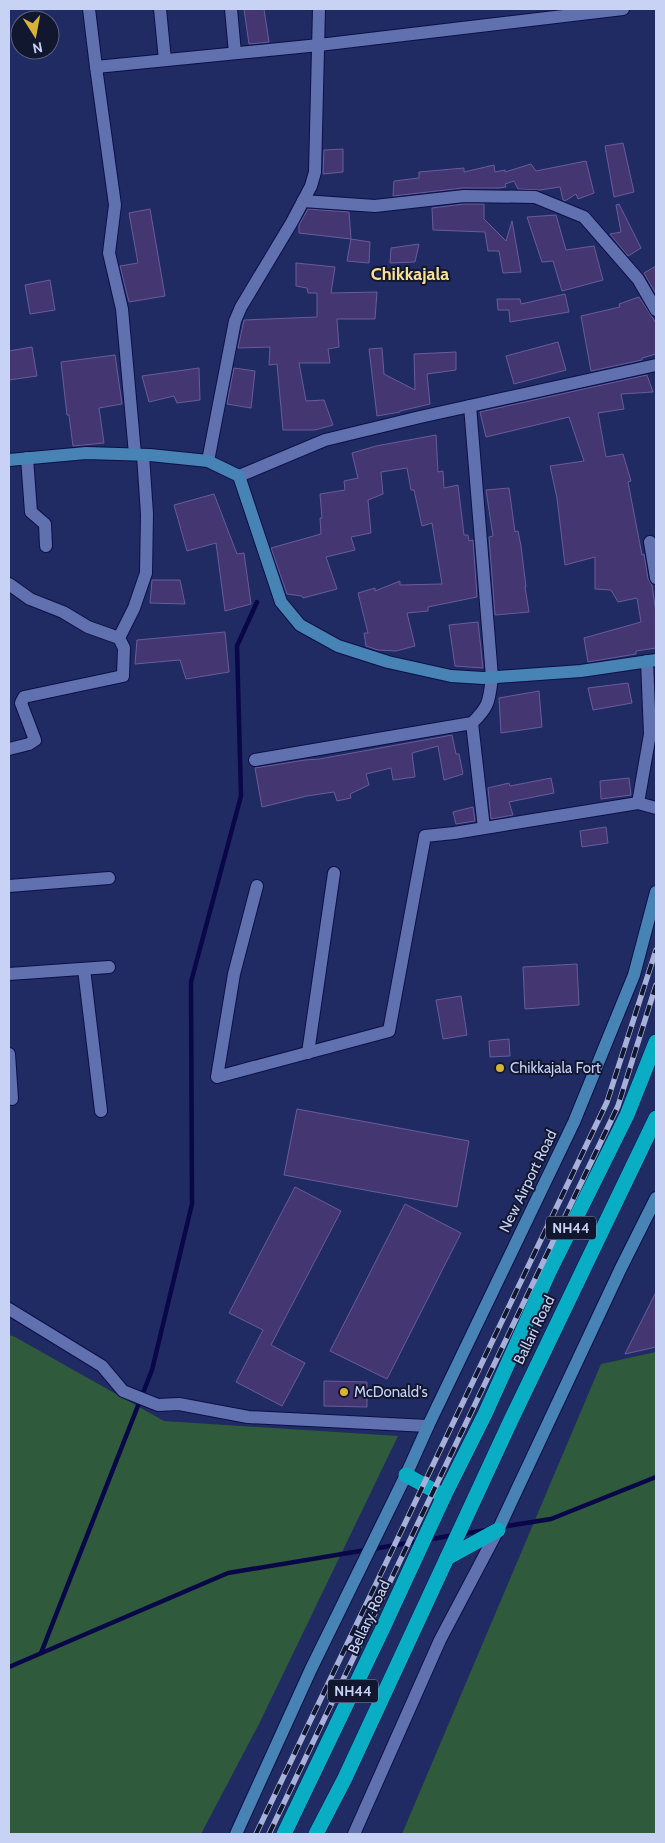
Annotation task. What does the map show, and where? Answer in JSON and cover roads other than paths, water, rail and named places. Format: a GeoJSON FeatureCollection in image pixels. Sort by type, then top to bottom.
{"type":"FeatureCollection","features":[{"type":"Feature","properties":{"kind":"highway","name":"Ballari Road"},"geometry":{"type":"LineString","coordinates":[[485,1414],[549,1272],[627,1115],[656,1042]]}},
{"type":"Feature","properties":{"kind":"highway","name":"Ballari Road"},"geometry":{"type":"LineString","coordinates":[[447,1558],[656,1118]]}},
{"type":"Feature","properties":{"kind":"highway","name":"Bellary Road"},"geometry":{"type":"LineString","coordinates":[[284,1834],[444,1496],[485,1414]]}},
{"type":"Feature","properties":{"kind":"highway"},"geometry":{"type":"LineString","coordinates":[[406,1475],[444,1496]]}},
{"type":"Feature","properties":{"kind":"highway"},"geometry":{"type":"LineString","coordinates":[[447,1558],[500,1527]]}},
{"type":"Feature","properties":{"kind":"highway","name":"NH44"},"geometry":{"type":"LineString","coordinates":[[316,1834],[345,1778],[447,1558]]}},
{"type":"Feature","properties":{"kind":"street"},"geometry":{"type":"LineString","coordinates":[[89,9],[115,205],[109,252],[122,309],[147,514],[146,573],[130,616],[119,638]]}},
{"type":"Feature","properties":{"kind":"street"},"geometry":{"type":"LineString","coordinates":[[160,9],[165,60]]}},
{"type":"Feature","properties":{"kind":"street"},"geometry":{"type":"LineString","coordinates":[[231,9],[235,52]]}},
{"type":"Feature","properties":{"kind":"street"},"geometry":{"type":"LineString","coordinates":[[208,461],[235,321],[241,307],[302,201],[315,172],[319,9]]}},
{"type":"Feature","properties":{"kind":"street"},"geometry":{"type":"LineString","coordinates":[[96,67],[319,45],[623,9]]}},
{"type":"Feature","properties":{"kind":"street"},"geometry":{"type":"LineString","coordinates":[[302,201],[375,206],[464,196],[536,197],[584,217],[638,279],[656,310]]}},
{"type":"Feature","properties":{"kind":"street"},"geometry":{"type":"LineString","coordinates":[[239,476],[325,440],[656,365]]}},
{"type":"Feature","properties":{"kind":"street"},"geometry":{"type":"LineString","coordinates":[[254,760],[472,723],[484,712],[489,698],[492,677],[470,406]]}},
{"type":"Feature","properties":{"kind":"street"},"geometry":{"type":"LineString","coordinates":[[9,460],[86,453],[139,455],[208,461],[239,476],[281,602],[300,625],[338,646],[388,662],[451,676],[492,677],[582,671],[652,660],[650,734],[638,803]]}},
{"type":"Feature","properties":{"kind":"street"},"geometry":{"type":"LineString","coordinates":[[26,458],[31,512],[44,524],[46,546]]}},
{"type":"Feature","properties":{"kind":"street"},"geometry":{"type":"LineString","coordinates":[[650,542],[656,578]]}},
{"type":"Feature","properties":{"kind":"street"},"geometry":{"type":"LineString","coordinates":[[9,584],[30,599],[63,612],[88,627],[119,638],[124,648],[123,676],[24,697],[21,703],[35,740],[29,744],[9,749]]}},
{"type":"Feature","properties":{"kind":"street"},"geometry":{"type":"LineString","coordinates":[[472,723],[484,828]]}},
{"type":"Feature","properties":{"kind":"street"},"geometry":{"type":"LineString","coordinates":[[257,886],[234,974],[217,1078],[389,1030],[425,836],[638,803],[656,808]]}},
{"type":"Feature","properties":{"kind":"street"},"geometry":{"type":"LineString","coordinates":[[308,1053],[334,873]]}},
{"type":"Feature","properties":{"kind":"street"},"geometry":{"type":"LineString","coordinates":[[9,886],[109,878]]}},
{"type":"Feature","properties":{"kind":"street","name":"New Airport Road"},"geometry":{"type":"LineString","coordinates":[[236,1834],[311,1669],[406,1475],[574,1122],[634,975],[656,892]]}},
{"type":"Feature","properties":{"kind":"street"},"geometry":{"type":"LineString","coordinates":[[9,974],[109,967]]}},
{"type":"Feature","properties":{"kind":"street"},"geometry":{"type":"LineString","coordinates":[[84,969],[102,1111]]}},
{"type":"Feature","properties":{"kind":"street"},"geometry":{"type":"LineString","coordinates":[[9,1054],[12,1099]]}},
{"type":"Feature","properties":{"kind":"street"},"geometry":{"type":"LineString","coordinates":[[354,1834],[440,1640],[500,1527],[620,1270],[656,1198]]}},
{"type":"Feature","properties":{"kind":"street"},"geometry":{"type":"LineString","coordinates":[[9,1308],[102,1366],[123,1391],[158,1405],[179,1404],[248,1417],[428,1426]]}},
{"type":"Feature","properties":{"kind":"waterway"},"geometry":{"type":"LineString","coordinates":[[41,1653],[152,1370],[192,1204],[191,982],[241,796],[237,646],[257,602]]}},
{"type":"Feature","properties":{"kind":"waterway"},"geometry":{"type":"LineString","coordinates":[[501,1527],[551,1519],[656,1477]]}},
{"type":"Feature","properties":{"kind":"waterway"},"geometry":{"type":"LineString","coordinates":[[462,1534],[486,1530]]}},
{"type":"Feature","properties":{"kind":"waterway"},"geometry":{"type":"LineString","coordinates":[[427,1540],[454,1535]]}},
{"type":"Feature","properties":{"kind":"waterway"},"geometry":{"type":"LineString","coordinates":[[9,1667],[228,1573],[420,1541]]}},
{"type":"Feature","properties":{"kind":"railway"},"geometry":{"type":"LineString","coordinates":[[256,1834],[607,1102],[656,950]]}},
{"type":"Feature","properties":{"kind":"railway"},"geometry":{"type":"LineString","coordinates":[[269,1834],[618,1106],[656,985]]}},
{"type":"Feature","properties":{"kind":"place","name":"Chikkajala Fort"},"geometry":{"type":"Point","coordinates":[500,1068]}},
{"type":"Feature","properties":{"kind":"place","name":"McDonald's"},"geometry":{"type":"Point","coordinates":[344,1392]}},
{"type":"Feature","properties":{"kind":"district","name":"Chikkajala"},"geometry":{"type":"Point","coordinates":[410,274]}}]}
